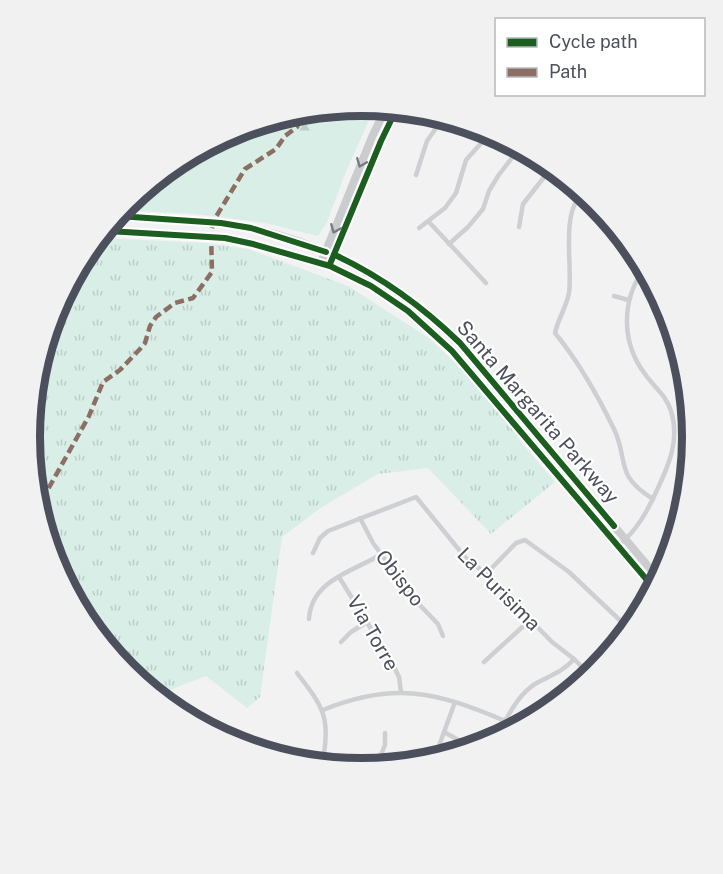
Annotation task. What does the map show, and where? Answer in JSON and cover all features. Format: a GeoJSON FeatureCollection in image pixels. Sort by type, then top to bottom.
{"type":"FeatureCollection","features":[{"type":"Feature","properties":{"kind":"main road"},"geometry":{"type":"LineString","coordinates":[[326,265],[326,252],[382,117]]}},
{"type":"Feature","properties":{"kind":"main road"},"geometry":{"type":"LineString","coordinates":[[326,265],[335,255],[392,118]]}},
{"type":"Feature","properties":{"kind":"main road","name":"Santa Margarita Parkway"},"geometry":{"type":"LineString","coordinates":[[128,217],[221,223],[251,228],[335,255],[377,277],[440,323],[460,343],[653,572]]}},
{"type":"Feature","properties":{"kind":"main road","name":"Santa Margarita Parkway"},"geometry":{"type":"LineString","coordinates":[[115,231],[225,238],[326,265],[371,286],[432,331],[465,365],[648,580]]}},
{"type":"Feature","properties":{"kind":"street"},"geometry":{"type":"LineString","coordinates":[[416,175],[427,141],[438,125]]}},
{"type":"Feature","properties":{"kind":"street"},"geometry":{"type":"LineString","coordinates":[[419,228],[445,208],[456,193],[466,160],[484,140]]}},
{"type":"Feature","properties":{"kind":"street"},"geometry":{"type":"LineString","coordinates":[[449,244],[483,209],[489,191],[514,155]]}},
{"type":"Feature","properties":{"kind":"street"},"geometry":{"type":"LineString","coordinates":[[519,227],[524,204],[545,173]]}},
{"type":"Feature","properties":{"kind":"street"},"geometry":{"type":"LineString","coordinates":[[577,199],[570,218],[569,293],[555,333],[576,362],[614,430],[623,467],[628,477],[642,492],[653,499]]}},
{"type":"Feature","properties":{"kind":"street"},"geometry":{"type":"LineString","coordinates":[[429,222],[486,283]]}},
{"type":"Feature","properties":{"kind":"street"},"geometry":{"type":"LineString","coordinates":[[619,546],[640,524],[669,466],[673,449],[674,429],[671,411],[663,394],[646,377],[633,353],[626,323],[628,300],[640,277]]}},
{"type":"Feature","properties":{"kind":"street"},"geometry":{"type":"LineString","coordinates":[[614,296],[628,300]]}},
{"type":"Feature","properties":{"kind":"street","name":"La Purisima"},"geometry":{"type":"LineString","coordinates":[[360,518],[415,497],[420,500],[465,557],[486,574],[552,642],[583,668]]}},
{"type":"Feature","properties":{"kind":"street"},"geometry":{"type":"LineString","coordinates":[[313,553],[320,538],[328,531],[360,518]]}},
{"type":"Feature","properties":{"kind":"street","name":"Obispo"},"geometry":{"type":"LineString","coordinates":[[360,518],[372,543],[415,600],[438,624],[443,636]]}},
{"type":"Feature","properties":{"kind":"street"},"geometry":{"type":"LineString","coordinates":[[486,574],[516,543],[525,540],[569,572],[623,623]]}},
{"type":"Feature","properties":{"kind":"street"},"geometry":{"type":"LineString","coordinates":[[309,619],[310,608],[318,592],[339,577],[382,554]]}},
{"type":"Feature","properties":{"kind":"street","name":"Via Torre"},"geometry":{"type":"LineString","coordinates":[[339,577],[395,669],[401,692]]}},
{"type":"Feature","properties":{"kind":"street"},"geometry":{"type":"LineString","coordinates":[[484,662],[530,620]]}},
{"type":"Feature","properties":{"kind":"street"},"geometry":{"type":"LineString","coordinates":[[341,642],[351,632],[367,622]]}},
{"type":"Feature","properties":{"kind":"street"},"geometry":{"type":"LineString","coordinates":[[505,721],[527,690],[557,674],[574,659]]}},
{"type":"Feature","properties":{"kind":"street"},"geometry":{"type":"LineString","coordinates":[[297,673],[323,710],[327,730],[324,755]]}},
{"type":"Feature","properties":{"kind":"street"},"geometry":{"type":"LineString","coordinates":[[323,710],[356,698],[401,692],[435,696],[508,723]]}},
{"type":"Feature","properties":{"kind":"street"},"geometry":{"type":"LineString","coordinates":[[438,749],[455,702]]}},
{"type":"Feature","properties":{"kind":"street"},"geometry":{"type":"LineString","coordinates":[[444,732],[462,742]]}},
{"type":"Feature","properties":{"kind":"street"},"geometry":{"type":"LineString","coordinates":[[380,757],[385,745],[386,733]]}},
{"type":"Feature","properties":{"kind":"green space"},"geometry":{"type":"Polygon","coordinates":[[[371,116],[327,222],[318,236],[265,223],[194,214],[134,211],[166,182],[201,159],[258,133],[275,128],[283,131],[311,120],[371,116]]]}},
{"type":"Feature","properties":{"kind":"green space"},"geometry":{"type":"Polygon","coordinates":[[[333,118],[319,135],[283,131],[275,128],[333,118]]]}},
{"type":"Feature","properties":{"kind":"green space"},"geometry":{"type":"Polygon","coordinates":[[[110,238],[205,243],[248,249],[348,286],[429,338],[466,373],[507,420],[521,442],[555,482],[491,534],[428,468],[378,474],[322,507],[282,537],[260,697],[247,708],[206,676],[166,692],[120,649],[84,597],[65,560],[51,520],[43,479],[41,416],[51,354],[74,295],[110,238]]]}},
{"type":"Feature","properties":{"kind":"marked path"},"geometry":{"type":"LineString","coordinates":[[46,493],[89,416],[103,382],[120,370],[145,343],[150,326],[156,317],[175,303],[193,298],[212,272],[211,233],[214,220],[245,169],[276,149],[300,122]]}},
{"type":"Feature","properties":{"kind":"cycle path"},"geometry":{"type":"LineString","coordinates":[[330,264],[392,118]]}},
{"type":"Feature","properties":{"kind":"cycle path"},"geometry":{"type":"LineString","coordinates":[[128,217],[221,223],[251,228],[326,252]]}},
{"type":"Feature","properties":{"kind":"cycle path"},"geometry":{"type":"LineString","coordinates":[[115,231],[225,238],[330,266],[371,286],[408,311],[452,351],[648,581]]}},
{"type":"Feature","properties":{"kind":"cycle path"},"geometry":{"type":"LineString","coordinates":[[335,255],[369,273],[401,294],[460,343],[614,526]]}}]}
